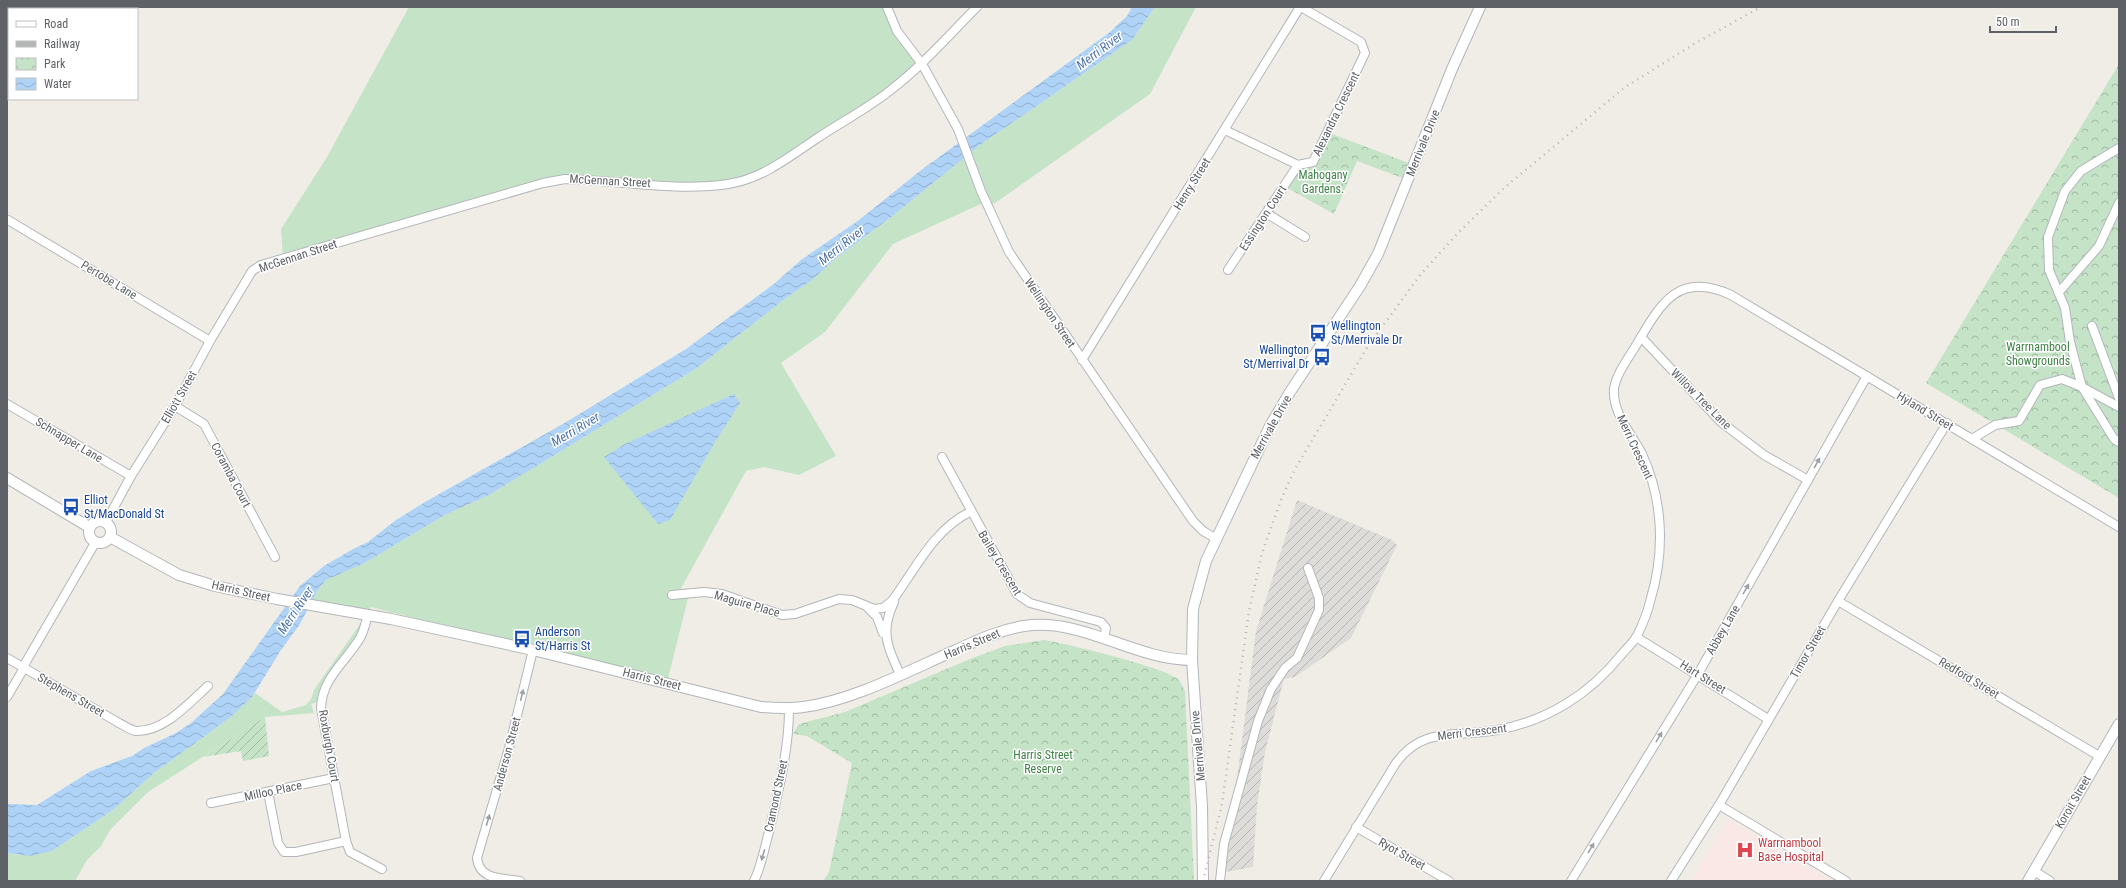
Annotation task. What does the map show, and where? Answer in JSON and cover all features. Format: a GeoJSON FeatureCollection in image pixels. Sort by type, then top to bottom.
{"type":"FeatureCollection","features":[{"type":"Feature","properties":{"kind":"street","name":"Wellington Street"},"geometry":{"type":"LineString","coordinates":[[887,7],[897,30],[922,64],[958,129],[980,191],[1009,252],[1193,521],[1203,531],[1215,538]]}},
{"type":"Feature","properties":{"kind":"street","name":"McGennan Street"},"geometry":{"type":"LineString","coordinates":[[252,271],[268,263],[543,183],[565,179],[703,187],[730,184],[782,164],[816,138],[891,90],[922,64],[977,7]]}},
{"type":"Feature","properties":{"kind":"street","name":"Henry Street"},"geometry":{"type":"LineString","coordinates":[[1082,360],[1301,7]]}},
{"type":"Feature","properties":{"kind":"street","name":"Alexandra Crescent"},"geometry":{"type":"LineString","coordinates":[[1225,130],[1298,165],[1313,162],[1365,53],[1361,42],[1301,7]]}},
{"type":"Feature","properties":{"kind":"street","name":"Merrivale Drive"},"geometry":{"type":"LineString","coordinates":[[1203,881],[1202,806],[1192,660],[1192,630],[1196,596],[1206,561],[1215,538],[1270,426],[1360,286],[1378,254],[1452,69],[1480,7]]}},
{"type":"Feature","properties":{"kind":"street"},"geometry":{"type":"LineString","coordinates":[[2119,148],[2081,171],[2065,191],[2048,237],[2049,270],[2065,308],[2070,342],[2082,387],[2114,439],[2119,442]]}},
{"type":"Feature","properties":{"kind":"street","name":"Essington Court"},"geometry":{"type":"LineString","coordinates":[[1228,270],[1298,165]]}},
{"type":"Feature","properties":{"kind":"street"},"geometry":{"type":"LineString","coordinates":[[2058,292],[2099,246],[2119,203]]}},
{"type":"Feature","properties":{"kind":"street"},"geometry":{"type":"LineString","coordinates":[[1266,213],[1305,237]]}},
{"type":"Feature","properties":{"kind":"street","name":"Pertobe Lane"},"geometry":{"type":"LineString","coordinates":[[8,220],[210,341]]}},
{"type":"Feature","properties":{"kind":"street","name":"Elliott Street"},"geometry":{"type":"LineString","coordinates":[[106,522],[130,476],[175,406],[210,341],[252,271]]}},
{"type":"Feature","properties":{"kind":"street","name":"Merri Crescent"},"geometry":{"type":"LineString","coordinates":[[1324,881],[1396,763],[1403,754],[1416,743],[1434,735],[1496,731],[1545,716],[1583,693],[1598,681],[1636,637],[1651,600],[1658,573],[1660,524],[1655,493],[1649,471],[1641,453],[1624,425],[1616,404],[1614,389],[1623,366],[1653,317],[1676,291],[1694,287],[1721,291],[1731,295]]}},
{"type":"Feature","properties":{"kind":"street","name":"Hyland Street"},"geometry":{"type":"LineString","coordinates":[[1731,295],[2119,527]]}},
{"type":"Feature","properties":{"kind":"street"},"geometry":{"type":"LineString","coordinates":[[2092,326],[2119,398]]}},
{"type":"Feature","properties":{"kind":"street","name":"Willow Tree Lane"},"geometry":{"type":"LineString","coordinates":[[1641,337],[1721,422],[1764,455],[1808,480]]}},
{"type":"Feature","properties":{"kind":"street","name":"Abbey Lane"},"geometry":{"type":"LineString","coordinates":[[1571,881],[1698,674],[1867,376]]}},
{"type":"Feature","properties":{"kind":"street"},"geometry":{"type":"LineString","coordinates":[[1972,439],[1995,425],[2019,421],[2040,385],[2062,379],[2082,387],[2119,407]]}},
{"type":"Feature","properties":{"kind":"street","name":"Schnapper Lane"},"geometry":{"type":"LineString","coordinates":[[7,404],[130,476]]}},
{"type":"Feature","properties":{"kind":"street","name":"Coramba Court"},"geometry":{"type":"LineString","coordinates":[[175,406],[204,424],[275,557]]}},
{"type":"Feature","properties":{"kind":"street","name":"Timor Street"},"geometry":{"type":"LineString","coordinates":[[1671,881],[1719,805],[1838,601],[1947,423]]}},
{"type":"Feature","properties":{"kind":"street","name":"Bailey Crescent"},"geometry":{"type":"LineString","coordinates":[[942,457],[970,512],[1019,597],[1030,603],[1101,622],[1106,628],[1104,639]]}},
{"type":"Feature","properties":{"kind":"street"},"geometry":{"type":"LineString","coordinates":[[7,478],[89,527]]}},
{"type":"Feature","properties":{"kind":"street","name":"Maguire Place"},"geometry":{"type":"LineString","coordinates":[[672,595],[704,592],[722,594],[782,615],[795,614],[839,599],[852,600],[874,609],[883,608],[888,605],[897,595],[940,535],[954,521],[970,512]]}},
{"type":"Feature","properties":{"kind":"street"},"geometry":{"type":"LineString","coordinates":[[98,520],[106,522],[110,528],[110,537],[102,544],[95,542],[89,538],[89,527],[98,520]]}},
{"type":"Feature","properties":{"kind":"street","name":"Harris Street"},"geometry":{"type":"LineString","coordinates":[[110,537],[179,575],[215,586],[322,608],[368,614],[533,650],[690,688],[748,704],[789,709],[835,700],[993,634],[1026,626],[1048,626],[1074,630],[1152,655],[1192,660]]}},
{"type":"Feature","properties":{"kind":"street"},"geometry":{"type":"LineString","coordinates":[[7,697],[95,542]]}},
{"type":"Feature","properties":{"kind":"street"},"geometry":{"type":"LineString","coordinates":[[1220,881],[1224,844],[1258,721],[1271,689],[1285,668],[1297,658],[1319,610],[1319,598],[1308,568]]}},
{"type":"Feature","properties":{"kind":"street","name":"Maguire Place"},"geometry":{"type":"LineString","coordinates":[[887,648],[885,631],[886,623],[897,595]]}},
{"type":"Feature","properties":{"kind":"street","name":"Redford Street"},"geometry":{"type":"LineString","coordinates":[[1838,601],[2100,756]]}},
{"type":"Feature","properties":{"kind":"street","name":"Maguire Place"},"geometry":{"type":"LineString","coordinates":[[866,606],[874,613],[879,621],[887,648],[900,674]]}},
{"type":"Feature","properties":{"kind":"street","name":"Roxburgh Court"},"geometry":{"type":"LineString","coordinates":[[346,842],[321,708],[322,694],[326,684],[359,640],[368,614]]}},
{"type":"Feature","properties":{"kind":"street","name":"Hart Street"},"geometry":{"type":"LineString","coordinates":[[1636,637],[1698,674],[1768,719]]}},
{"type":"Feature","properties":{"kind":"street","name":"Anderson Street"},"geometry":{"type":"LineString","coordinates":[[520,881],[486,876],[480,870],[477,858],[509,748],[533,650]]}},
{"type":"Feature","properties":{"kind":"street","name":"Stephens Street"},"geometry":{"type":"LineString","coordinates":[[7,658],[119,724],[136,731],[156,726],[168,720],[208,686]]}},
{"type":"Feature","properties":{"kind":"street","name":"Cramond Street"},"geometry":{"type":"LineString","coordinates":[[754,881],[763,854],[781,774],[788,735],[789,709]]}},
{"type":"Feature","properties":{"kind":"street","name":"Koroit Street"},"geometry":{"type":"LineString","coordinates":[[2028,881],[2119,724]]}},
{"type":"Feature","properties":{"kind":"street","name":"Milloo Place"},"geometry":{"type":"LineString","coordinates":[[211,803],[334,778]]}},
{"type":"Feature","properties":{"kind":"street"},"geometry":{"type":"LineString","coordinates":[[268,792],[278,843],[284,852],[296,852],[346,842],[350,852],[382,869]]}},
{"type":"Feature","properties":{"kind":"street"},"geometry":{"type":"LineString","coordinates":[[1719,805],[1846,881]]}},
{"type":"Feature","properties":{"kind":"street","name":"Ryot Street"},"geometry":{"type":"LineString","coordinates":[[1356,827],[1449,881]]}},
{"type":"Feature","properties":{"kind":"street"},"geometry":{"type":"LineString","coordinates":[[2034,871],[2050,881]]}},
{"type":"Feature","properties":{"kind":"shaded area"},"geometry":{"type":"Polygon","coordinates":[[[1297,500],[1392,540],[1397,545],[1351,638],[1295,677],[1284,679],[1265,752],[1257,806],[1253,867],[1225,872],[1256,631],[1297,500]]]}},
{"type":"Feature","properties":{"kind":"shaded area","name":"Warrnambool Base Hospital"},"geometry":{"type":"Polygon","coordinates":[[[1728,818],[1832,881],[1691,881],[1728,818]]]}},
{"type":"Feature","properties":{"kind":"green space"},"geometry":{"type":"Polygon","coordinates":[[[409,7],[887,7],[922,64],[891,90],[758,175],[703,187],[565,179],[283,259],[281,229],[327,157],[409,7]]]}},
{"type":"Feature","properties":{"kind":"green space"},"geometry":{"type":"Polygon","coordinates":[[[1155,7],[1196,7],[1150,94],[988,207],[985,202],[893,244],[825,332],[781,363],[836,456],[799,475],[764,467],[746,471],[680,590],[689,594],[667,683],[371,607],[363,632],[345,657],[321,701],[311,704],[314,713],[265,717],[148,792],[110,830],[101,846],[87,860],[75,881],[7,881],[7,853],[18,855],[52,851],[113,810],[154,773],[231,717],[255,693],[282,712],[306,705],[311,699],[314,690],[367,614],[309,605],[317,591],[326,580],[363,564],[445,515],[489,495],[697,368],[786,298],[811,281],[834,260],[895,214],[980,145],[1132,40],[1155,7]]]}},
{"type":"Feature","properties":{"kind":"green space","name":"Warrnambool Showgrounds"},"geometry":{"type":"Polygon","coordinates":[[[2119,64],[2119,498],[1926,383],[2119,64]]]}},
{"type":"Feature","properties":{"kind":"green space","name":"Mahogany Gardens."},"geometry":{"type":"Polygon","coordinates":[[[1327,132],[1414,165],[1408,180],[1357,161],[1334,214],[1284,186],[1298,165],[1313,161],[1327,132]]]}},
{"type":"Feature","properties":{"kind":"green space","name":"Harris Street Reserve"},"geometry":{"type":"Polygon","coordinates":[[[1044,640],[1137,663],[1171,675],[1180,681],[1185,691],[1194,881],[823,881],[829,872],[852,763],[807,736],[793,734],[799,724],[845,712],[970,659],[1005,646],[1044,640]]]}},
{"type":"Feature","properties":{"kind":"green space"},"geometry":{"type":"Polygon","coordinates":[[[265,717],[269,756],[243,761],[241,751],[203,757],[265,717]]]}},
{"type":"Feature","properties":{"kind":"water","name":"Merri River"},"geometry":{"type":"Polygon","coordinates":[[[1132,7],[1155,7],[1132,40],[980,145],[895,214],[834,260],[811,281],[786,298],[697,368],[489,495],[445,515],[363,564],[326,580],[317,591],[300,624],[281,650],[252,697],[231,717],[154,773],[113,810],[52,851],[30,856],[7,853],[7,804],[37,805],[91,771],[132,756],[144,748],[176,733],[191,723],[223,694],[300,586],[324,566],[368,542],[396,520],[425,502],[563,424],[686,349],[775,283],[801,260],[859,220],[920,171],[1110,32],[1127,16],[1132,7]]]}},
{"type":"Feature","properties":{"kind":"water"},"geometry":{"type":"Polygon","coordinates":[[[734,394],[740,403],[715,442],[670,520],[658,524],[604,457],[625,444],[734,394]]]}},
{"type":"Feature","properties":{"kind":"railway"},"geometry":{"type":"LineString","coordinates":[[1203,881],[1222,804],[1249,611],[1262,553],[1281,500],[1295,469],[1368,346],[1421,274],[1456,235],[1503,189],[1624,88],[1694,44],[1761,7]]}},
{"type":"Feature","properties":{"kind":"place","name":"Wellington St/Merrivale Dr"},"geometry":{"type":"Point","coordinates":[1318,333]}},
{"type":"Feature","properties":{"kind":"place","name":"Wellington St/Merrival Dr"},"geometry":{"type":"Point","coordinates":[1322,357]}},
{"type":"Feature","properties":{"kind":"place","name":"Elliot St/MacDonald St"},"geometry":{"type":"Point","coordinates":[71,507]}},
{"type":"Feature","properties":{"kind":"place","name":"Anderson St/Harris St"},"geometry":{"type":"Point","coordinates":[522,639]}},
{"type":"Feature","properties":{"kind":"place","name":"Warrnambool Base Hospital"},"geometry":{"type":"Point","coordinates":[1745,850]}}]}
